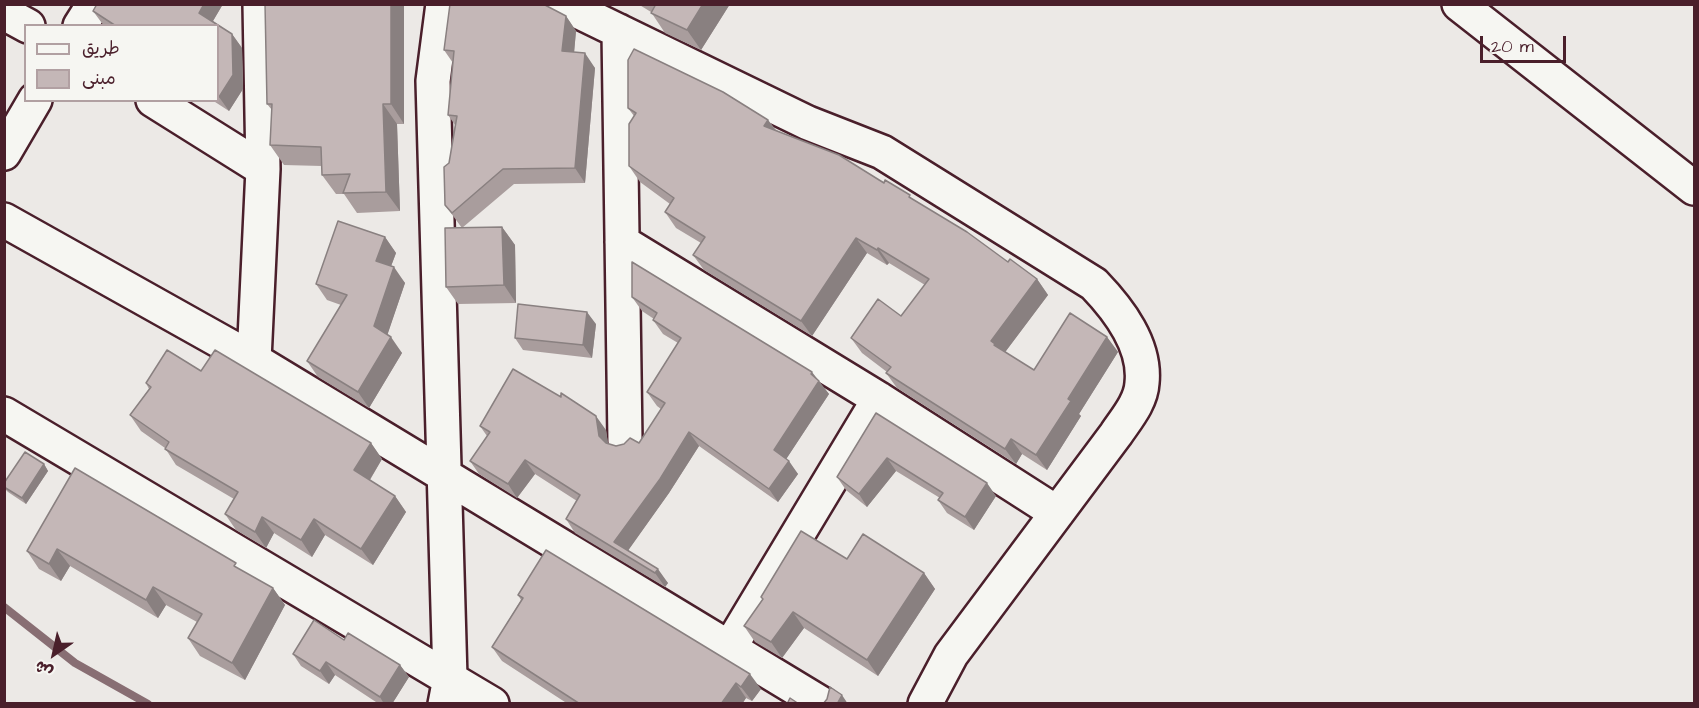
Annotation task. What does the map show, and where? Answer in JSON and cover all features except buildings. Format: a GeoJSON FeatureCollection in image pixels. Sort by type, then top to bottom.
{"type":"FeatureCollection","features":[{"type":"Feature","properties":{"kind":"street"},"geometry":{"type":"LineString","coordinates":[[81,24],[94,4]]}},
{"type":"Feature","properties":{"kind":"street"},"geometry":{"type":"LineString","coordinates":[[254,360],[263,169],[260,4]]}},
{"type":"Feature","properties":{"kind":"street"},"geometry":{"type":"LineString","coordinates":[[443,4],[433,81],[444,474],[447,691]]}},
{"type":"Feature","properties":{"kind":"street"},"geometry":{"type":"LineString","coordinates":[[563,4],[808,123],[882,152],[1094,284],[1112,302],[1132,334],[1141,365],[1142,384],[1136,404],[951,656],[925,704]]}},
{"type":"Feature","properties":{"kind":"street"},"geometry":{"type":"LineString","coordinates":[[1458,4],[1695,188]]}},
{"type":"Feature","properties":{"kind":"street"},"geometry":{"type":"LineString","coordinates":[[4,13],[24,24]]}},
{"type":"Feature","properties":{"kind":"street"},"geometry":{"type":"LineString","coordinates":[[619,32],[625,441]]}},
{"type":"Feature","properties":{"kind":"street"},"geometry":{"type":"LineString","coordinates":[[4,153],[34,102]]}},
{"type":"Feature","properties":{"kind":"street"},"geometry":{"type":"LineString","coordinates":[[156,102],[263,169]]}},
{"type":"Feature","properties":{"kind":"street"},"geometry":{"type":"LineString","coordinates":[[4,220],[254,360],[822,704]]}},
{"type":"Feature","properties":{"kind":"street"},"geometry":{"type":"LineString","coordinates":[[622,242],[879,399],[1057,513]]}},
{"type":"Feature","properties":{"kind":"street"},"geometry":{"type":"LineString","coordinates":[[730,647],[879,399]]}},
{"type":"Feature","properties":{"kind":"street"},"geometry":{"type":"LineString","coordinates":[[4,414],[447,691],[492,704]]}},
{"type":"Feature","properties":{"kind":"waterway"},"geometry":{"type":"LineString","coordinates":[[4,607],[75,663],[148,704]]}}]}
